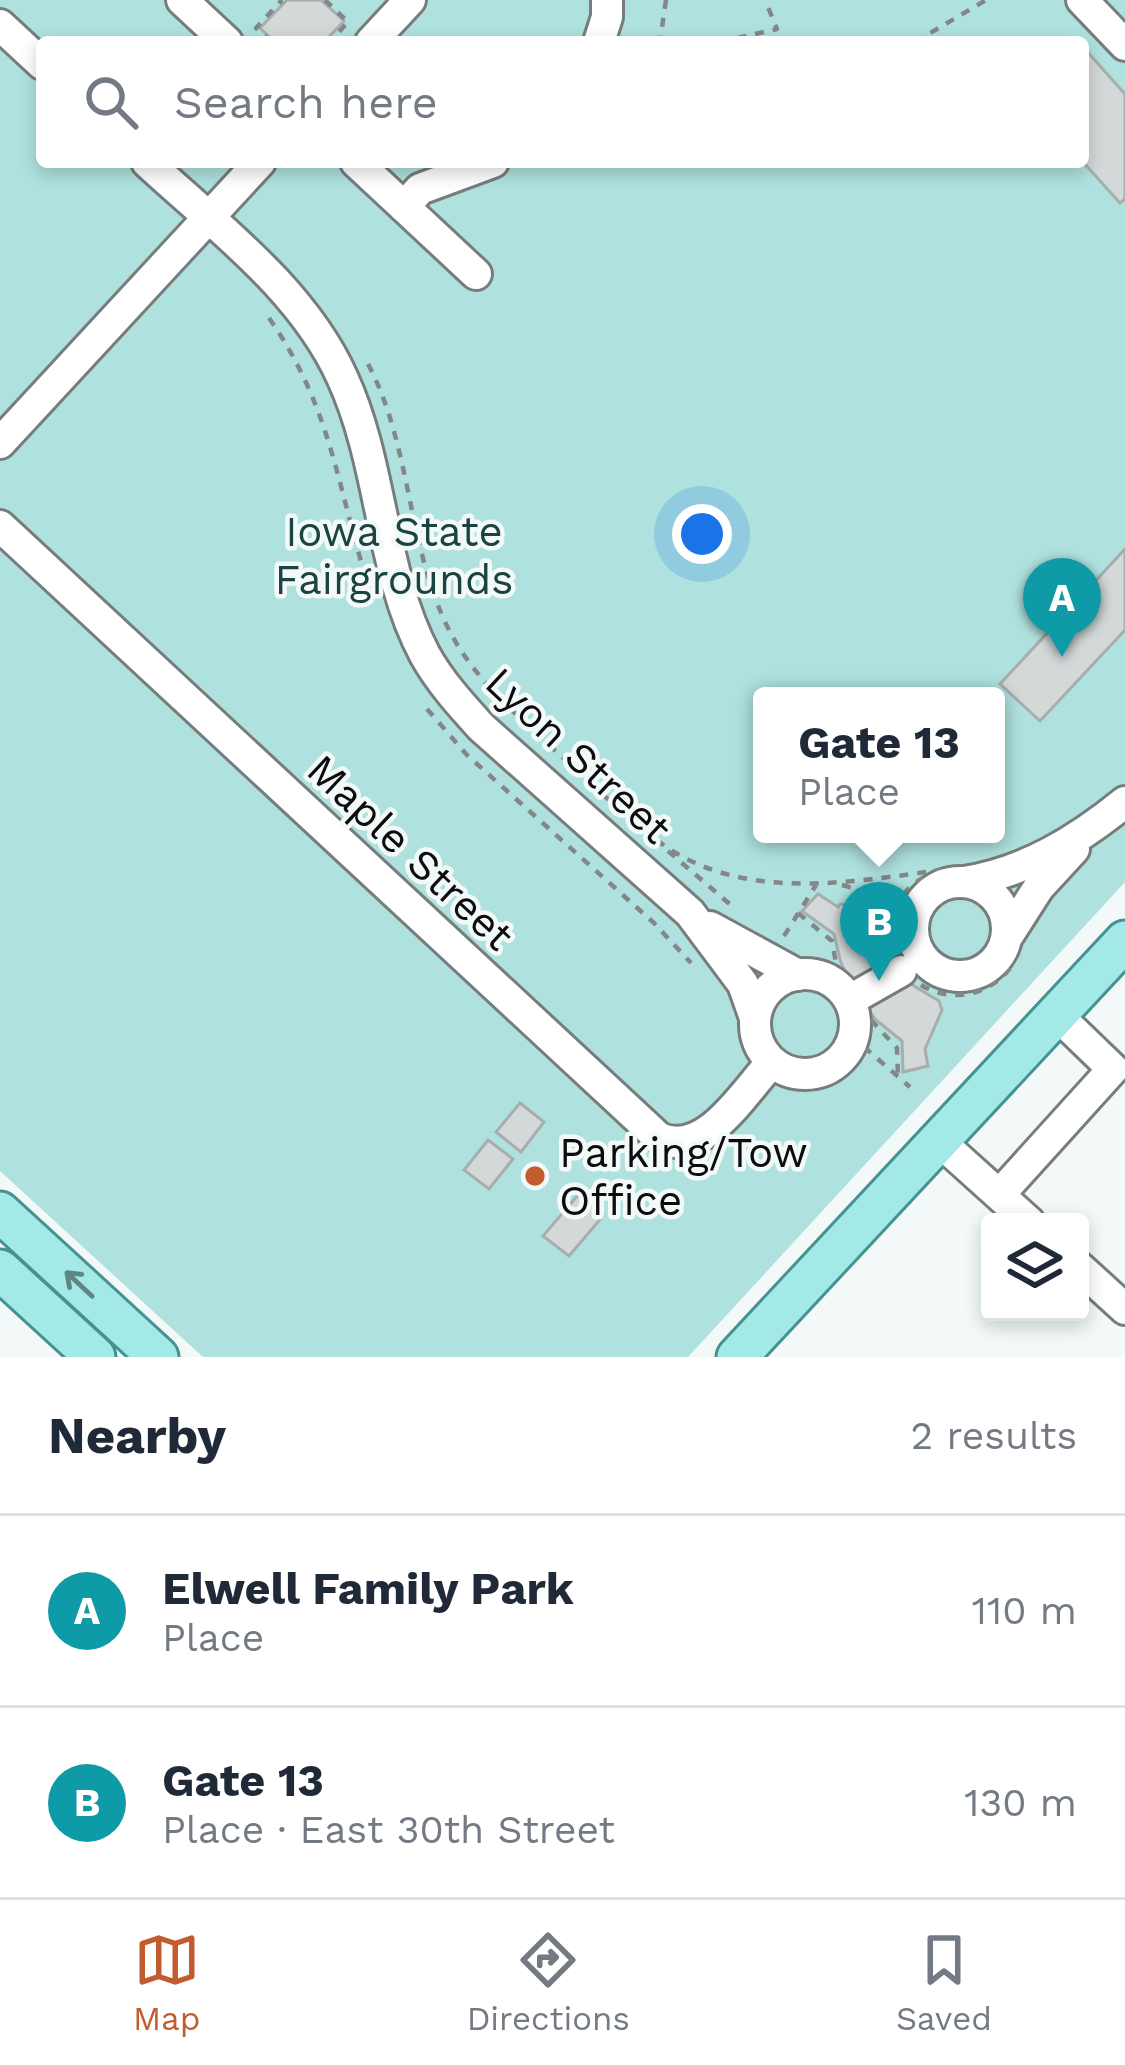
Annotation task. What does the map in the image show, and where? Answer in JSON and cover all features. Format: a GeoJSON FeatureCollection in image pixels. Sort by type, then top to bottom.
{"type":"FeatureCollection","features":[{"type":"Feature","properties":{"kind":"main road"},"geometry":{"type":"LineString","coordinates":[[737,1357],[1125,941]]}},
{"type":"Feature","properties":{"kind":"main road"},"geometry":{"type":"LineString","coordinates":[[0,1212],[158,1357]]}},
{"type":"Feature","properties":{"kind":"main road"},"geometry":{"type":"LineString","coordinates":[[0,1270],[94,1357]]}},
{"type":"Feature","properties":{"kind":"street"},"geometry":{"type":"LineString","coordinates":[[182,0],[221,36]]}},
{"type":"Feature","properties":{"kind":"street"},"geometry":{"type":"LineString","coordinates":[[386,36],[410,0]]}},
{"type":"Feature","properties":{"kind":"street"},"geometry":{"type":"LineString","coordinates":[[601,36],[608,0]]}},
{"type":"Feature","properties":{"kind":"street"},"geometry":{"type":"LineString","coordinates":[[1082,0],[1125,45]]}},
{"type":"Feature","properties":{"kind":"street"},"geometry":{"type":"LineString","coordinates":[[0,25],[36,58]]}},
{"type":"Feature","properties":{"kind":"street","name":"Lyon Street"},"geometry":{"type":"LineString","coordinates":[[153,168],[296,305],[323,340],[366,434],[406,610],[426,656],[452,695],[690,914]]}},
{"type":"Feature","properties":{"kind":"street"},"geometry":{"type":"LineString","coordinates":[[0,443],[254,168]]}},
{"type":"Feature","properties":{"kind":"street"},"geometry":{"type":"LineString","coordinates":[[362,168],[476,274]]}},
{"type":"Feature","properties":{"kind":"street"},"geometry":{"type":"LineString","coordinates":[[404,207],[420,189],[477,168]]}},
{"type":"Feature","properties":{"kind":"street","name":"Maple Street"},"geometry":{"type":"LineString","coordinates":[[0,526],[659,1138],[673,1144],[700,1138],[772,1062]]}},
{"type":"Feature","properties":{"kind":"street"},"geometry":{"type":"LineString","coordinates":[[1099,823],[996,877],[952,876],[915,914],[915,945],[923,958],[934,969],[964,977],[992,964],[1039,887],[1125,802]]}},
{"type":"Feature","properties":{"kind":"street"},"geometry":{"type":"LineString","coordinates":[[952,876],[992,894],[1002,907],[1007,937]]}},
{"type":"Feature","properties":{"kind":"street"},"geometry":{"type":"LineString","coordinates":[[690,914],[798,975]]}},
{"type":"Feature","properties":{"kind":"street"},"geometry":{"type":"LineString","coordinates":[[690,914],[734,969],[755,1018],[762,1049],[772,1062],[802,1074],[819,1072],[834,1065],[853,1039],[851,1006],[843,992],[815,975],[782,979],[770,989],[755,1018]]}},
{"type":"Feature","properties":{"kind":"street"},"geometry":{"type":"LineString","coordinates":[[852,995],[901,971]]}},
{"type":"Feature","properties":{"kind":"street"},"geometry":{"type":"LineString","coordinates":[[999,1195],[1119,1074],[1056,1014]]}},
{"type":"Feature","properties":{"kind":"street"},"geometry":{"type":"LineString","coordinates":[[938,1140],[1019,1213]]}},
{"type":"Feature","properties":{"kind":"street"},"geometry":{"type":"LineString","coordinates":[[1089,1276],[1125,1309]]}},
{"type":"Feature","properties":{"kind":"path"},"geometry":{"type":"LineString","coordinates":[[265,36],[256,28],[282,0]]}},
{"type":"Feature","properties":{"kind":"path"},"geometry":{"type":"LineString","coordinates":[[325,0],[348,22],[335,36]]}},
{"type":"Feature","properties":{"kind":"path"},"geometry":{"type":"LineString","coordinates":[[661,36],[666,0]]}},
{"type":"Feature","properties":{"kind":"path"},"geometry":{"type":"LineString","coordinates":[[746,36],[777,29],[765,0]]}},
{"type":"Feature","properties":{"kind":"path"},"geometry":{"type":"LineString","coordinates":[[958,0],[966,12]]}},
{"type":"Feature","properties":{"kind":"path"},"geometry":{"type":"LineString","coordinates":[[925,36],[986,0]]}},
{"type":"Feature","properties":{"kind":"path"},"geometry":{"type":"LineString","coordinates":[[360,350],[391,417],[427,567],[448,627],[494,693],[669,849],[735,875],[816,885],[952,876]]}},
{"type":"Feature","properties":{"kind":"path"},"geometry":{"type":"LineString","coordinates":[[835,884],[872,893],[889,910],[892,921]]}},
{"type":"Feature","properties":{"kind":"path"},"geometry":{"type":"LineString","coordinates":[[781,941],[816,885]]}},
{"type":"Feature","properties":{"kind":"path"},"geometry":{"type":"LineString","coordinates":[[798,914],[834,941],[852,995],[897,1048],[898,1077]]}},
{"type":"Feature","properties":{"kind":"path"},"geometry":{"type":"LineString","coordinates":[[864,1047],[910,1088]]}},
{"type":"Feature","properties":{"kind":"green space","name":"Iowa State Fairgrounds"},"geometry":{"type":"Polygon","coordinates":[[[0,0],[1125,0],[1125,882],[688,1357],[203,1357],[0,1171],[0,0]]]}},
{"type":"Feature","properties":{"kind":"building"},"geometry":{"type":"Polygon","coordinates":[[[287,0],[321,0],[344,21],[330,36],[269,36],[260,28],[287,0]]]}},
{"type":"Feature","properties":{"kind":"building"},"geometry":{"type":"Polygon","coordinates":[[[1089,54],[1125,94],[1125,199],[1120,203],[1088,168],[1089,54]]]}},
{"type":"Feature","properties":{"kind":"building"},"geometry":{"type":"Polygon","coordinates":[[[1125,549],[1125,630],[1040,721],[1000,684],[1125,549]]]}},
{"type":"Feature","properties":{"kind":"building"},"geometry":{"type":"Polygon","coordinates":[[[818,894],[838,907],[879,909],[899,968],[911,984],[939,1001],[942,1010],[925,1049],[928,1066],[903,1072],[902,1041],[857,996],[834,934],[802,911],[818,894]]]}},
{"type":"Feature","properties":{"kind":"building"},"geometry":{"type":"Polygon","coordinates":[[[520,1103],[544,1122],[521,1152],[496,1132],[520,1103]]]}},
{"type":"Feature","properties":{"kind":"building"},"geometry":{"type":"Polygon","coordinates":[[[488,1140],[513,1159],[489,1189],[464,1170],[488,1140]]]}},
{"type":"Feature","properties":{"kind":"building"},"geometry":{"type":"Polygon","coordinates":[[[578,1195],[603,1216],[569,1256],[543,1236],[578,1195]]]}},
{"type":"Feature","properties":{"kind":"place","name":"Elwell Family Park"},"geometry":{"type":"Point","coordinates":[1062,657]}},
{"type":"Feature","properties":{"kind":"place","name":"Gate 13"},"geometry":{"type":"Point","coordinates":[879,981]}},
{"type":"Feature","properties":{"kind":"place","name":"Parking/Tow Office"},"geometry":{"type":"Point","coordinates":[535,1176]}}]}
